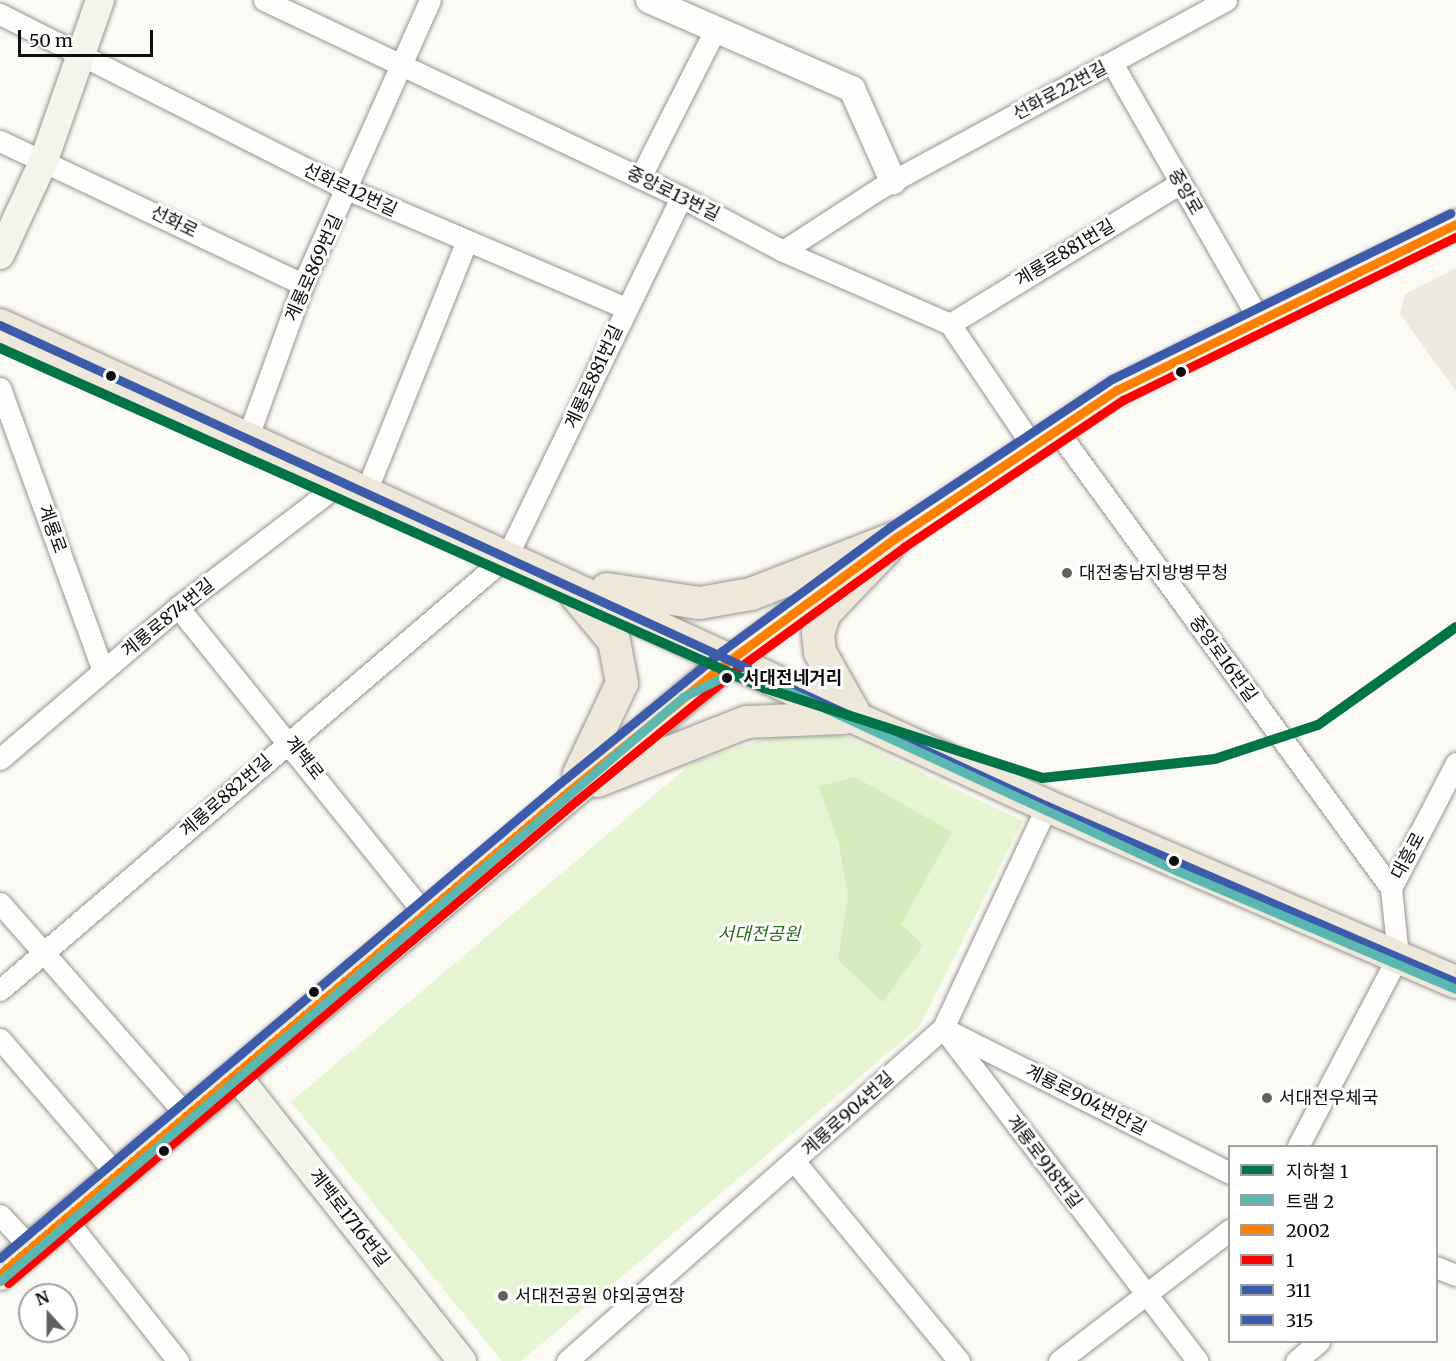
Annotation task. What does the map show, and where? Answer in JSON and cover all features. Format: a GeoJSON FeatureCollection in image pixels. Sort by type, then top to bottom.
{"type":"FeatureCollection","features":[{"type":"Feature","properties":{"kind":"main road"},"geometry":{"type":"LineString","coordinates":[[0,255],[44,160],[100,0]]}},
{"type":"Feature","properties":{"kind":"main road"},"geometry":{"type":"LineString","coordinates":[[0,1274],[568,792],[730,660],[897,537],[1117,390],[1456,224]]}},
{"type":"Feature","properties":{"kind":"main road"},"geometry":{"type":"LineString","coordinates":[[0,325],[353,488],[556,578],[1047,806],[1446,977]]}},
{"type":"Feature","properties":{"kind":"main road"},"geometry":{"type":"LineString","coordinates":[[556,578],[700,603],[752,594],[897,537]]}},
{"type":"Feature","properties":{"kind":"main road"},"geometry":{"type":"LineString","coordinates":[[857,718],[820,652],[818,634],[825,613],[897,537]]}},
{"type":"Feature","properties":{"kind":"main road"},"geometry":{"type":"LineString","coordinates":[[556,578],[602,620],[614,641],[622,683],[602,735],[568,792]]}},
{"type":"Feature","properties":{"kind":"main road"},"geometry":{"type":"LineString","coordinates":[[568,792],[747,722],[857,718]]}},
{"type":"Feature","properties":{"kind":"main road","name":"계백로1716번길"},"geometry":{"type":"LineString","coordinates":[[236,1075],[462,1361]]}},
{"type":"Feature","properties":{"kind":"street","name":"중앙로13번길"},"geometry":{"type":"LineString","coordinates":[[264,0],[681,196],[783,251],[950,324]]}},
{"type":"Feature","properties":{"kind":"street","name":"계룡로869번길"},"geometry":{"type":"LineString","coordinates":[[247,439],[303,284],[349,190],[399,63],[430,0]]}},
{"type":"Feature","properties":{"kind":"street"},"geometry":{"type":"LineString","coordinates":[[649,0],[852,89],[886,184]]}},
{"type":"Feature","properties":{"kind":"street","name":"선화로22번길"},"geometry":{"type":"LineString","coordinates":[[783,251],[886,184],[1226,0]]}},
{"type":"Feature","properties":{"kind":"street","name":"선화로12번길"},"geometry":{"type":"LineString","coordinates":[[0,14],[80,58],[349,190],[466,243],[626,308]]}},
{"type":"Feature","properties":{"kind":"street"},"geometry":{"type":"LineString","coordinates":[[640,178],[715,30]]}},
{"type":"Feature","properties":{"kind":"street","name":"중앙로"},"geometry":{"type":"LineString","coordinates":[[1112,63],[1259,320]]}},
{"type":"Feature","properties":{"kind":"street","name":"선화로"},"geometry":{"type":"LineString","coordinates":[[0,141],[303,284]]}},
{"type":"Feature","properties":{"kind":"street","name":"계룡로881번길"},"geometry":{"type":"LineString","coordinates":[[950,324],[1180,183]]}},
{"type":"Feature","properties":{"kind":"street","name":"계룡로881번길"},"geometry":{"type":"LineString","coordinates":[[507,556],[681,196]]}},
{"type":"Feature","properties":{"kind":"street"},"geometry":{"type":"LineString","coordinates":[[353,488],[466,243]]}},
{"type":"Feature","properties":{"kind":"street"},"geometry":{"type":"LineString","coordinates":[[950,324],[1032,445]]}},
{"type":"Feature","properties":{"kind":"street","name":"계룡로"},"geometry":{"type":"LineString","coordinates":[[0,387],[103,671]]}},
{"type":"Feature","properties":{"kind":"street","name":"중앙로16번길"},"geometry":{"type":"LineString","coordinates":[[1056,429],[1391,888]]}},
{"type":"Feature","properties":{"kind":"street","name":"계룡로874번길"},"geometry":{"type":"LineString","coordinates":[[0,759],[178,607],[353,488]]}},
{"type":"Feature","properties":{"kind":"street","name":"계룡로882번길"},"geometry":{"type":"LineString","coordinates":[[0,990],[507,556]]}},
{"type":"Feature","properties":{"kind":"street","name":"계백로"},"geometry":{"type":"LineString","coordinates":[[178,607],[290,740],[424,913]]}},
{"type":"Feature","properties":{"kind":"street","name":"대흥로"},"geometry":{"type":"LineString","coordinates":[[1398,956],[1391,888],[1456,763]]}},
{"type":"Feature","properties":{"kind":"street","name":"계룡로904번길"},"geometry":{"type":"LineString","coordinates":[[567,1361],[795,1162],[943,1028],[1047,806]]}},
{"type":"Feature","properties":{"kind":"street"},"geometry":{"type":"LineString","coordinates":[[0,903],[187,1116]]}},
{"type":"Feature","properties":{"kind":"street"},"geometry":{"type":"LineString","coordinates":[[1299,1145],[1398,956]]}},
{"type":"Feature","properties":{"kind":"street"},"geometry":{"type":"LineString","coordinates":[[1446,977],[1456,1000]]}},
{"type":"Feature","properties":{"kind":"street","name":"계룡로904번안길"},"geometry":{"type":"LineString","coordinates":[[943,1028],[1228,1172]]}},
{"type":"Feature","properties":{"kind":"street","name":"계룡로918번길"},"geometry":{"type":"LineString","coordinates":[[943,1028],[1146,1297]]}},
{"type":"Feature","properties":{"kind":"street"},"geometry":{"type":"LineString","coordinates":[[0,1039],[117,1175]]}},
{"type":"Feature","properties":{"kind":"street"},"geometry":{"type":"LineString","coordinates":[[795,1162],[959,1361]]}},
{"type":"Feature","properties":{"kind":"street"},"geometry":{"type":"LineString","coordinates":[[0,1215],[31,1248]]}},
{"type":"Feature","properties":{"kind":"street"},"geometry":{"type":"LineString","coordinates":[[66,1219],[178,1361]]}},
{"type":"Feature","properties":{"kind":"street"},"geometry":{"type":"LineString","coordinates":[[1059,1361],[1146,1297],[1228,1232]]}},
{"type":"Feature","properties":{"kind":"street"},"geometry":{"type":"LineString","coordinates":[[1438,1267],[1456,1275]]}},
{"type":"Feature","properties":{"kind":"street"},"geometry":{"type":"LineString","coordinates":[[1146,1297],[1198,1361]]}},
{"type":"Feature","properties":{"kind":"street"},"geometry":{"type":"LineString","coordinates":[[1296,1361],[1317,1343]]}},
{"type":"Feature","properties":{"kind":"green space","name":"서대전공원"},"geometry":{"type":"Polygon","coordinates":[[[782,733],[846,736],[1023,821],[919,1027],[521,1361],[502,1361],[291,1102],[692,763],[782,733]]]}},
{"type":"Feature","properties":{"kind":"green space"},"geometry":{"type":"Polygon","coordinates":[[[855,777],[952,832],[901,924],[923,945],[883,1002],[838,960],[848,896],[839,844],[819,786],[855,777]]]}},
{"type":"Feature","properties":{"kind":"shaded area"},"geometry":{"type":"Polygon","coordinates":[[[1456,268],[1456,391],[1400,314],[1405,294],[1456,268]]]}},
{"type":"Feature","properties":{"kind":"metro line","name":"1"},"geometry":{"type":"LineString","coordinates":[[0,348],[764,688],[1042,778],[1215,759],[1318,725],[1456,627]]}},
{"type":"Feature","properties":{"kind":"tram line","name":"2"},"geometry":{"type":"LineString","coordinates":[[0,1281],[683,697],[721,678],[748,676],[775,685],[1178,871],[1456,989]]}},
{"type":"Feature","properties":{"kind":"transit line","name":"311"},"geometry":{"type":"LineString","coordinates":[[0,1258],[560,783],[722,651],[890,527],[1112,379],[1451,213]]}},
{"type":"Feature","properties":{"kind":"transit line","name":"2002"},"geometry":{"type":"LineString","coordinates":[[0,1274],[568,792],[730,660],[897,537],[1117,390],[1456,224]]}},
{"type":"Feature","properties":{"kind":"transit line","name":"1"},"geometry":{"type":"LineString","coordinates":[[8,1283],[576,801],[737,669],[904,547],[1123,400],[1456,237]]}},
{"type":"Feature","properties":{"kind":"transit line","name":"315"},"geometry":{"type":"LineString","coordinates":[[0,325],[1047,806],[1456,982]]}},
{"type":"Feature","properties":{"kind":"place","name":"대전충남지방병무청"},"geometry":{"type":"Point","coordinates":[1067,573]}},
{"type":"Feature","properties":{"kind":"place","name":"서대전네거리"},"geometry":{"type":"Point","coordinates":[727,678]}},
{"type":"Feature","properties":{"kind":"place","name":"서대전우체국"},"geometry":{"type":"Point","coordinates":[1267,1098]}},
{"type":"Feature","properties":{"kind":"place","name":"서대전공원 야외공연장"},"geometry":{"type":"Point","coordinates":[503,1296]}}]}
